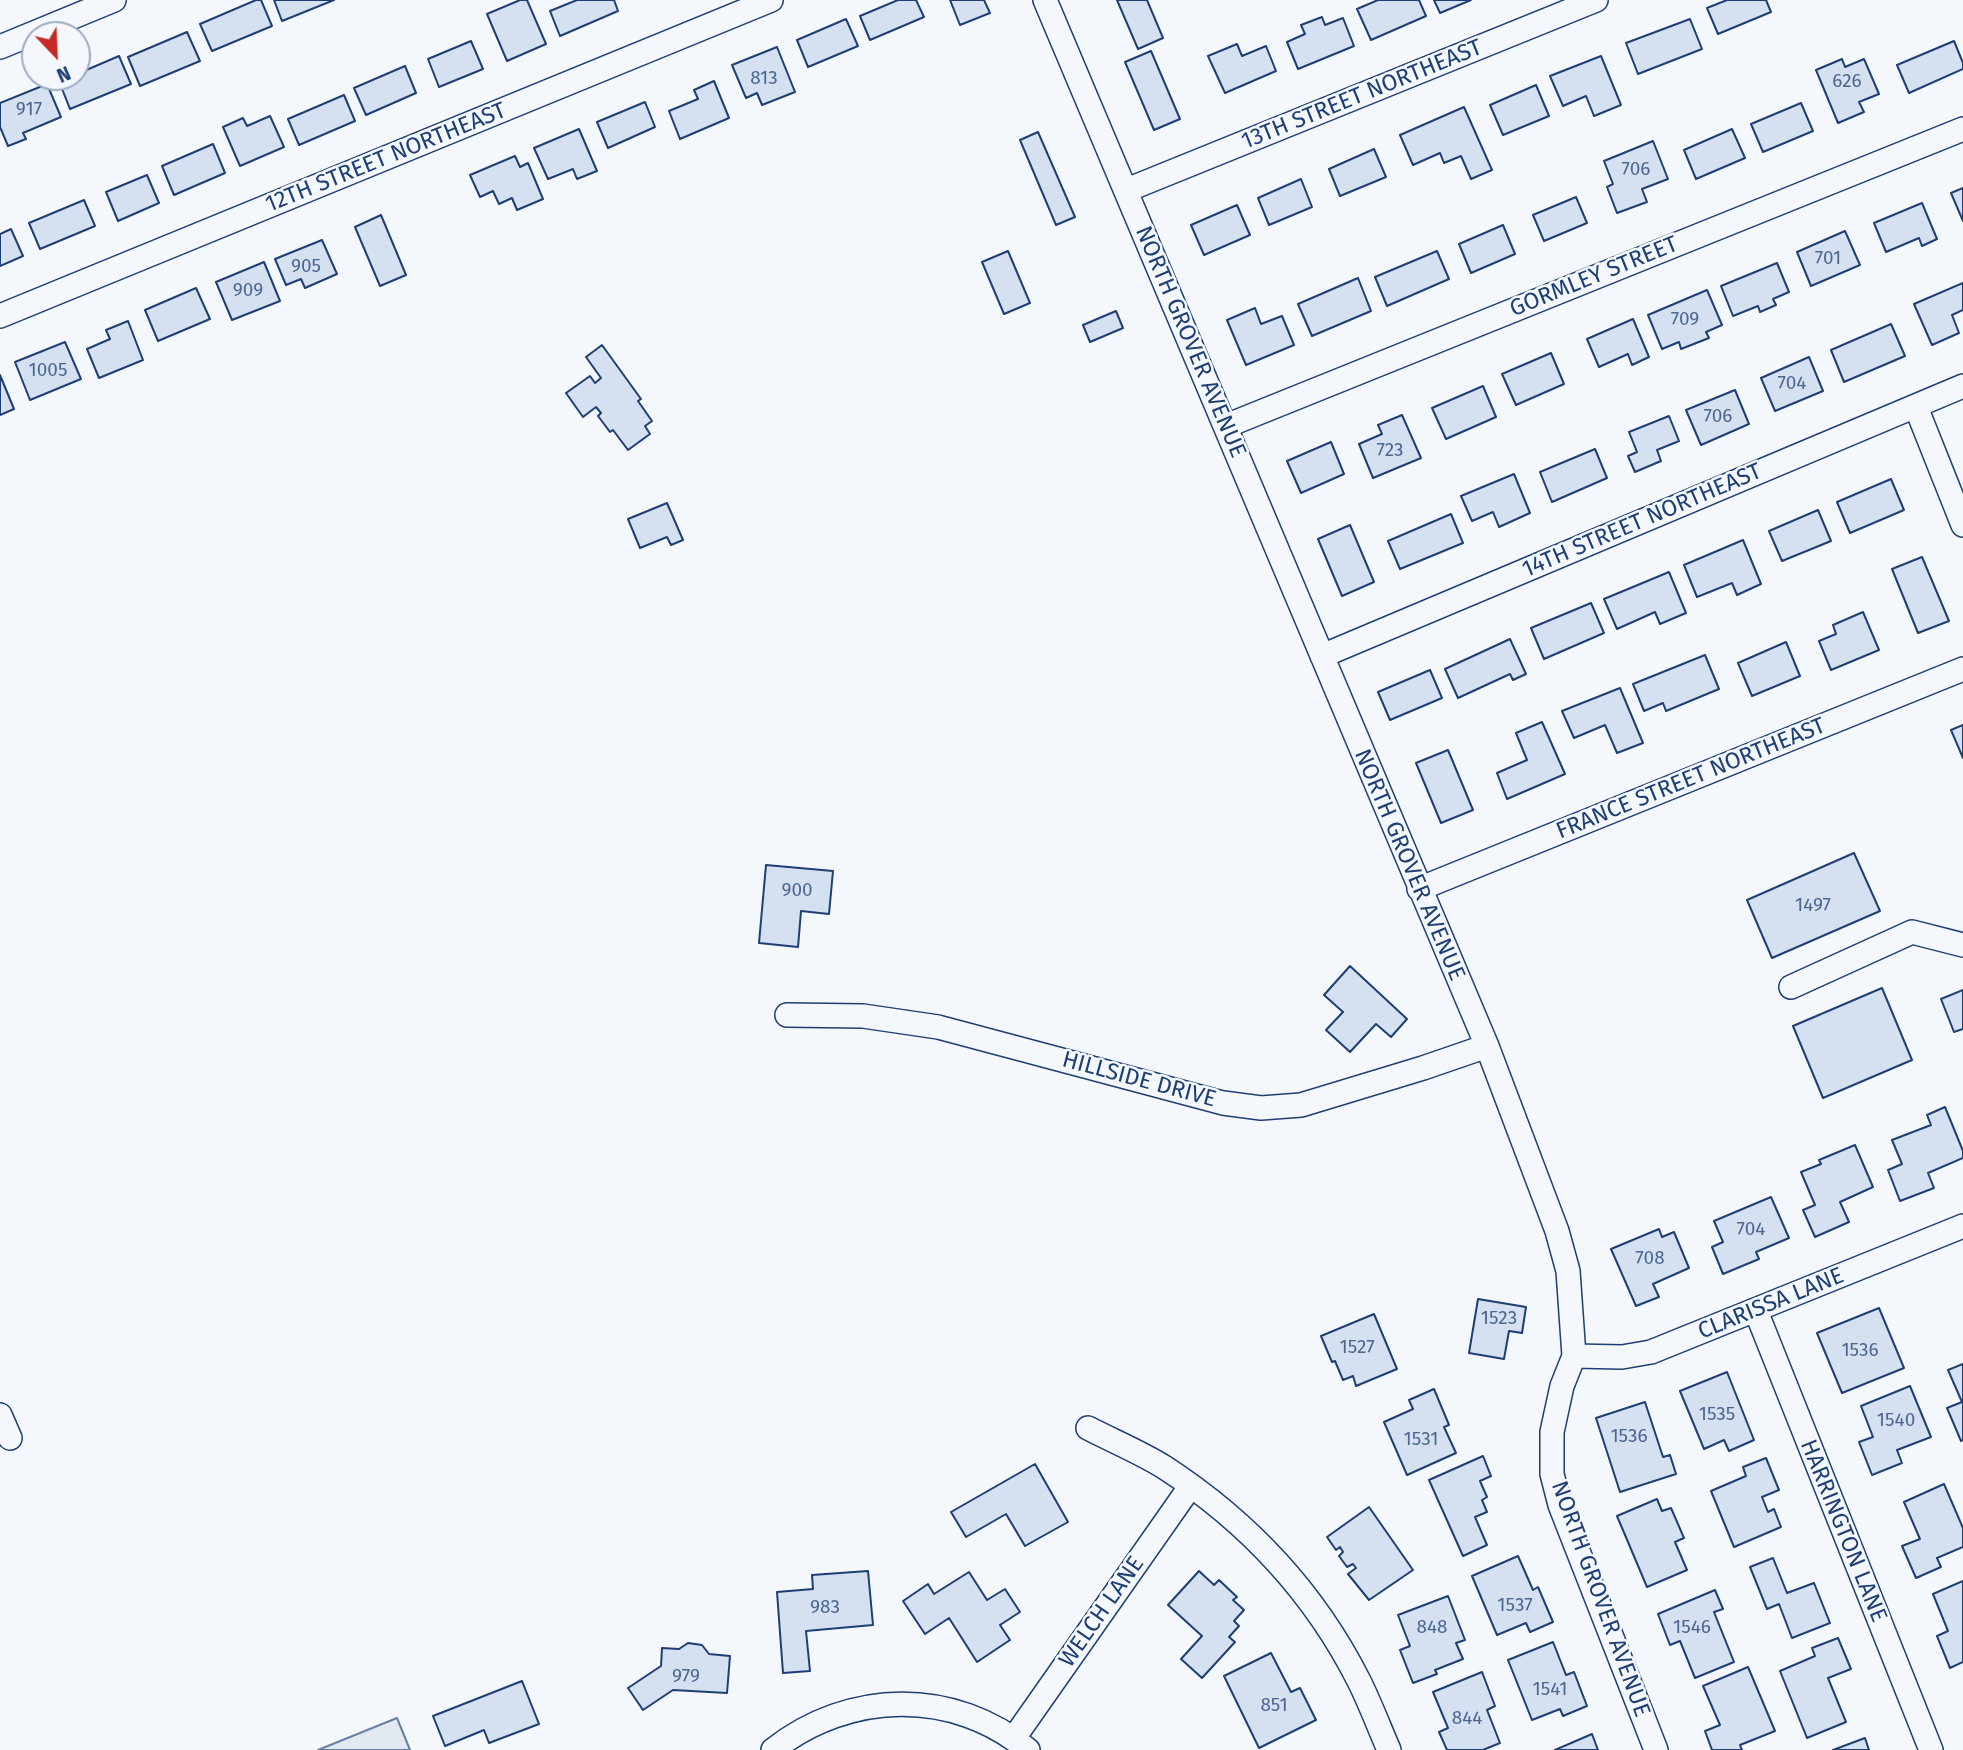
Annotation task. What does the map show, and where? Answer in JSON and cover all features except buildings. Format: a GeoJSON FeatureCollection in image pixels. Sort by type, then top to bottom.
{"type":"FeatureCollection","features":[{"type":"Feature","properties":{"kind":"street"},"geometry":{"type":"LineString","coordinates":[[0,47],[68,9],[114,0]]}},
{"type":"Feature","properties":{"kind":"street","name":"12TH STREET NORTHEAST"},"geometry":{"type":"LineString","coordinates":[[0,316],[771,0]]}},
{"type":"Feature","properties":{"kind":"street","name":"NORTH GROVER AVENUE"},"geometry":{"type":"LineString","coordinates":[[1045,0],[1487,1046],[1557,1231],[1568,1271],[1574,1356],[1562,1386],[1552,1432],[1552,1474],[1560,1505],[1656,1750]]}},
{"type":"Feature","properties":{"kind":"street","name":"13TH STREET NORTHEAST"},"geometry":{"type":"LineString","coordinates":[[1127,190],[1596,0]]}},
{"type":"Feature","properties":{"kind":"street","name":"GORMLEY STREET"},"geometry":{"type":"LineString","coordinates":[[1226,426],[1963,129]]}},
{"type":"Feature","properties":{"kind":"street","name":"14TH STREET NORTHEAST"},"geometry":{"type":"LineString","coordinates":[[1322,656],[1963,386]]}},
{"type":"Feature","properties":{"kind":"street"},"geometry":{"type":"LineString","coordinates":[[1916,407],[1963,525]]}},
{"type":"Feature","properties":{"kind":"street","name":"FRANCE STREET NORTHEAST"},"geometry":{"type":"LineString","coordinates":[[1419,889],[1963,669]]}},
{"type":"Feature","properties":{"kind":"street"},"geometry":{"type":"LineString","coordinates":[[1791,987],[1912,932],[1963,945]]}},
{"type":"Feature","properties":{"kind":"street","name":"HILLSIDE DRIVE"},"geometry":{"type":"LineString","coordinates":[[787,1015],[863,1016],[938,1027],[1223,1102],[1261,1108],[1301,1105],[1487,1046]]}},
{"type":"Feature","properties":{"kind":"street","name":"CLARISSA LANE"},"geometry":{"type":"LineString","coordinates":[[1574,1356],[1622,1357],[1651,1352],[1963,1226]]}},
{"type":"Feature","properties":{"kind":"street","name":"HARRINGTON LANE"},"geometry":{"type":"LineString","coordinates":[[1755,1311],[1931,1750]]}},
{"type":"Feature","properties":{"kind":"street"},"geometry":{"type":"LineString","coordinates":[[0,1415],[10,1438]]}},
{"type":"Feature","properties":{"kind":"street"},"geometry":{"type":"LineString","coordinates":[[1088,1428],[1163,1466],[1219,1505],[1252,1535],[1306,1594],[1334,1636],[1359,1682],[1389,1750]]}},
{"type":"Feature","properties":{"kind":"street","name":"WELCH LANE"},"geometry":{"type":"LineString","coordinates":[[1021,1744],[1190,1487]]}},
{"type":"Feature","properties":{"kind":"street"},"geometry":{"type":"LineString","coordinates":[[774,1750],[807,1727],[840,1713],[888,1703],[912,1703],[948,1709],[994,1726],[1021,1744]]}},
{"type":"Feature","properties":{"kind":"shaded area"},"geometry":{"type":"Polygon","coordinates":[[[397,1718],[410,1750],[318,1750],[397,1718]]]}}]}
